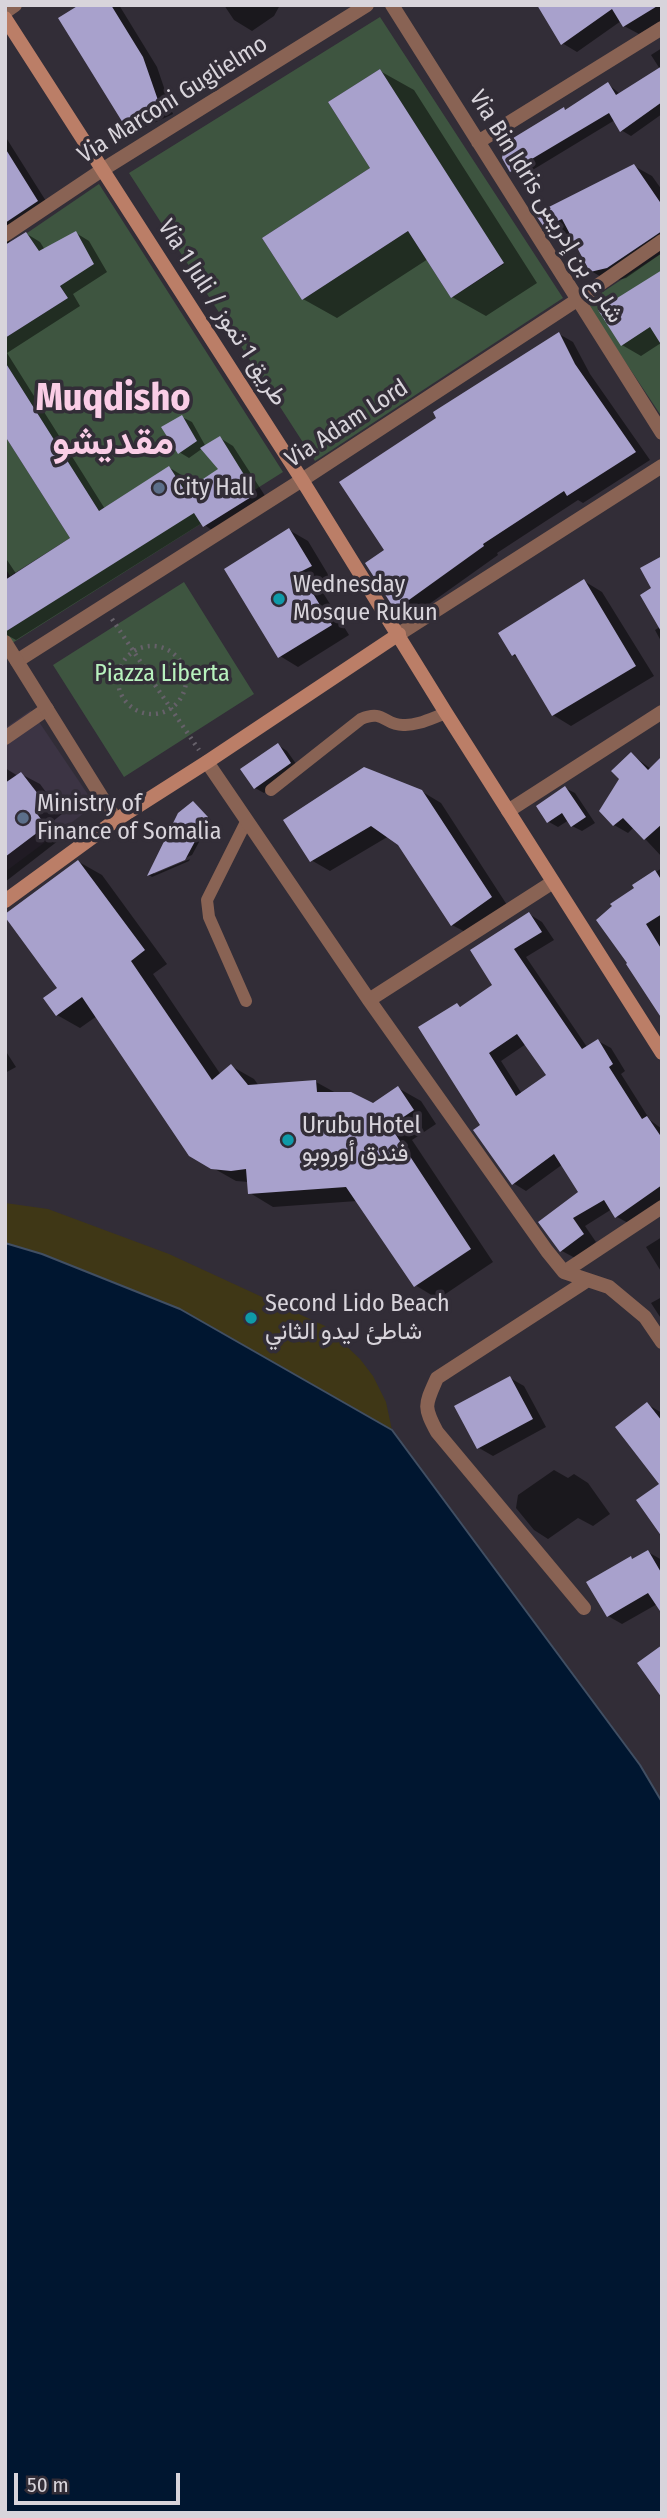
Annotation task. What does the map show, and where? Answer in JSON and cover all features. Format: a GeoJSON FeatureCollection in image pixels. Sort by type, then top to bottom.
{"type":"FeatureCollection","features":[{"type":"Feature","properties":{"kind":"main road","name":"Via 1 Juli / طريق 1 تموز"},"geometry":{"type":"LineString","coordinates":[[5,18],[302,480],[662,1053]]}},
{"type":"Feature","properties":{"kind":"main road"},"geometry":{"type":"LineString","coordinates":[[5,901],[116,820],[399,634]]}},
{"type":"Feature","properties":{"kind":"street"},"geometry":{"type":"LineString","coordinates":[[5,12],[15,5]]}},
{"type":"Feature","properties":{"kind":"street","name":"Via Marconi Guglielmo"},"geometry":{"type":"LineString","coordinates":[[5,235],[102,170],[367,5]]}},
{"type":"Feature","properties":{"kind":"street","name":"Via Bin Idris شارع بن إدريس"},"geometry":{"type":"LineString","coordinates":[[392,5],[662,433]]}},
{"type":"Feature","properties":{"kind":"street"},"geometry":{"type":"LineString","coordinates":[[478,142],[662,28]]}},
{"type":"Feature","properties":{"kind":"street","name":"Via Adam Lord"},"geometry":{"type":"LineString","coordinates":[[17,661],[302,480],[577,300],[662,241]]}},
{"type":"Feature","properties":{"kind":"street"},"geometry":{"type":"LineString","coordinates":[[399,634],[662,466]]}},
{"type":"Feature","properties":{"kind":"street"},"geometry":{"type":"LineString","coordinates":[[5,642],[116,820]]}},
{"type":"Feature","properties":{"kind":"street"},"geometry":{"type":"LineString","coordinates":[[5,738],[47,709]]}},
{"type":"Feature","properties":{"kind":"street"},"geometry":{"type":"LineString","coordinates":[[508,811],[662,712]]}},
{"type":"Feature","properties":{"kind":"street"},"geometry":{"type":"LineString","coordinates":[[207,762],[369,1000],[564,1272],[609,1287],[645,1317],[662,1342]]}},
{"type":"Feature","properties":{"kind":"street"},"geometry":{"type":"LineString","coordinates":[[369,1000],[553,882]]}},
{"type":"Feature","properties":{"kind":"street"},"geometry":{"type":"LineString","coordinates":[[564,1272],[662,1207]]}},
{"type":"Feature","properties":{"kind":"street"},"geometry":{"type":"LineString","coordinates":[[584,1608],[437,1432],[426,1412],[437,1378],[588,1280]]}},
{"type":"Feature","properties":{"kind":"lane"},"geometry":{"type":"LineString","coordinates":[[271,790],[361,719],[382,715],[399,726],[446,713]]}},
{"type":"Feature","properties":{"kind":"lane"},"geometry":{"type":"LineString","coordinates":[[246,1001],[209,917],[207,900],[247,820]]}},
{"type":"Feature","properties":{"kind":"path"},"geometry":{"type":"LineString","coordinates":[[103,606],[150,676]]}},
{"type":"Feature","properties":{"kind":"path"},"geometry":{"type":"LineString","coordinates":[[151,646],[162,648],[173,653],[181,662],[186,682],[179,702],[171,709],[161,713],[139,712],[124,698],[119,687],[119,675],[122,664],[134,652],[151,646]]}},
{"type":"Feature","properties":{"kind":"path"},"geometry":{"type":"LineString","coordinates":[[155,685],[207,762]]}},
{"type":"Feature","properties":{"kind":"shaded area"},"geometry":{"type":"Polygon","coordinates":[[[31,710],[95,805],[5,872],[5,728],[31,710]]]}},
{"type":"Feature","properties":{"kind":"green space"},"geometry":{"type":"Polygon","coordinates":[[[380,17],[563,298],[315,461],[129,173],[380,17]],[[380,69],[328,102],[370,168],[262,238],[302,300],[408,231],[451,298],[504,264],[380,69]]]}},
{"type":"Feature","properties":{"kind":"green space"},"geometry":{"type":"Polygon","coordinates":[[[99,184],[283,472],[6,647],[5,632],[197,510],[169,467],[99,511],[5,362],[5,338],[68,298],[34,244],[5,248],[99,184]]]}},
{"type":"Feature","properties":{"kind":"green space"},"geometry":{"type":"Polygon","coordinates":[[[662,253],[662,417],[586,303],[662,253]]]}},
{"type":"Feature","properties":{"kind":"green space"},"geometry":{"type":"Polygon","coordinates":[[[5,436],[70,538],[10,576],[5,568],[5,436]]]}},
{"type":"Feature","properties":{"kind":"green space","name":"Piazza Liberta"},"geometry":{"type":"Polygon","coordinates":[[[184,582],[254,694],[124,777],[53,665],[184,582]]]}},
{"type":"Feature","properties":{"kind":"sand","name":"Second Lido Beach شاطئ ليدو الثاني"},"geometry":{"type":"Polygon","coordinates":[[[5,1203],[48,1209],[169,1254],[325,1326],[360,1359],[373,1376],[386,1402],[392,1430],[180,1309],[42,1254],[5,1243],[5,1203]]]}},
{"type":"Feature","properties":{"kind":"water"},"geometry":{"type":"Polygon","coordinates":[[[5,1243],[42,1254],[180,1309],[392,1430],[640,1765],[662,1802],[662,2513],[5,2513],[5,1243]]]}},
{"type":"Feature","properties":{"kind":"building"},"geometry":{"type":"Polygon","coordinates":[[[79,5],[111,5],[143,57],[160,106],[123,123],[58,18],[79,5]]]}},
{"type":"Feature","properties":{"kind":"building"},"geometry":{"type":"Polygon","coordinates":[[[537,5],[659,5],[623,27],[612,9],[561,45],[537,5]]]}},
{"type":"Feature","properties":{"kind":"building"},"geometry":{"type":"Polygon","coordinates":[[[662,66],[662,102],[620,132],[609,113],[510,172],[502,158],[505,143],[564,107],[565,110],[608,82],[616,95],[662,66]]]}},
{"type":"Feature","properties":{"kind":"building"},"geometry":{"type":"Polygon","coordinates":[[[380,69],[504,263],[451,298],[408,231],[302,300],[262,238],[370,168],[328,102],[380,69]]]}},
{"type":"Feature","properties":{"kind":"building"},"geometry":{"type":"Polygon","coordinates":[[[5,148],[38,201],[5,223],[5,148]]]}},
{"type":"Feature","properties":{"kind":"building"},"geometry":{"type":"Polygon","coordinates":[[[634,164],[662,205],[662,231],[607,268],[590,272],[562,219],[544,227],[535,214],[634,164]]]}},
{"type":"Feature","properties":{"kind":"building"},"geometry":{"type":"Polygon","coordinates":[[[76,231],[94,264],[60,286],[68,298],[5,338],[5,245],[26,232],[39,251],[76,231]]]}},
{"type":"Feature","properties":{"kind":"building"},"geometry":{"type":"Polygon","coordinates":[[[662,270],[662,346],[650,327],[621,346],[598,310],[662,270]]]}},
{"type":"Feature","properties":{"kind":"building"},"geometry":{"type":"Polygon","coordinates":[[[559,332],[575,364],[636,452],[567,496],[564,491],[483,544],[484,546],[395,610],[365,563],[384,550],[339,482],[436,418],[433,412],[559,332]]]}},
{"type":"Feature","properties":{"kind":"building","name":"City Hall"},"geometry":{"type":"Polygon","coordinates":[[[5,362],[99,511],[169,466],[185,491],[218,469],[200,448],[220,436],[256,494],[203,527],[194,513],[5,632],[5,580],[70,538],[5,436],[5,362]]]}},
{"type":"Feature","properties":{"kind":"building"},"geometry":{"type":"Polygon","coordinates":[[[182,415],[197,441],[178,454],[161,427],[182,415]]]}},
{"type":"Feature","properties":{"kind":"building","name":"Wednesday Mosque Rukun"},"geometry":{"type":"Polygon","coordinates":[[[289,528],[312,566],[300,572],[332,625],[278,658],[224,569],[289,528]]]}},
{"type":"Feature","properties":{"kind":"building"},"geometry":{"type":"Polygon","coordinates":[[[662,556],[662,633],[640,595],[651,588],[640,568],[662,556]]]}},
{"type":"Feature","properties":{"kind":"building"},"geometry":{"type":"Polygon","coordinates":[[[584,579],[636,666],[552,716],[515,654],[512,656],[498,633],[584,579]]]}},
{"type":"Feature","properties":{"kind":"building"},"geometry":{"type":"Polygon","coordinates":[[[278,743],[291,763],[254,789],[240,769],[278,743]]]}},
{"type":"Feature","properties":{"kind":"building"},"geometry":{"type":"Polygon","coordinates":[[[631,752],[648,770],[662,756],[662,824],[644,840],[623,818],[613,826],[599,811],[619,779],[611,771],[631,752]]]}},
{"type":"Feature","properties":{"kind":"building"},"geometry":{"type":"Polygon","coordinates":[[[364,767],[422,790],[492,897],[451,926],[398,845],[371,826],[310,862],[283,820],[364,767]]]}},
{"type":"Feature","properties":{"kind":"building","name":"Ministry of Finance of Somalia"},"geometry":{"type":"Polygon","coordinates":[[[21,772],[45,803],[35,811],[46,826],[5,857],[5,783],[21,772]]]}},
{"type":"Feature","properties":{"kind":"building"},"geometry":{"type":"Polygon","coordinates":[[[565,786],[586,817],[571,827],[562,813],[547,823],[536,806],[565,786]]]}},
{"type":"Feature","properties":{"kind":"building"},"geometry":{"type":"Polygon","coordinates":[[[193,801],[208,817],[185,860],[147,876],[178,813],[193,801]]]}},
{"type":"Feature","properties":{"kind":"building","name":"Urubu Hotel فندق أوروبو"},"geometry":{"type":"Polygon","coordinates":[[[78,860],[145,950],[131,961],[212,1080],[231,1064],[248,1085],[316,1080],[317,1092],[351,1092],[373,1103],[398,1086],[414,1110],[390,1126],[471,1249],[414,1287],[346,1187],[248,1194],[246,1169],[211,1169],[189,1156],[82,997],[56,1016],[43,998],[57,988],[5,917],[5,914],[78,860]]]}},
{"type":"Feature","properties":{"kind":"building"},"geometry":{"type":"Polygon","coordinates":[[[655,870],[662,881],[662,914],[646,924],[662,950],[662,1019],[596,920],[612,906],[610,904],[634,888],[632,885],[655,870]]]}},
{"type":"Feature","properties":{"kind":"building"},"geometry":{"type":"Polygon","coordinates":[[[529,912],[542,932],[514,949],[582,1049],[598,1039],[613,1064],[609,1067],[642,1119],[647,1116],[662,1138],[662,1185],[615,1218],[604,1200],[573,1218],[584,1234],[560,1252],[538,1222],[578,1192],[554,1154],[512,1185],[473,1130],[480,1125],[418,1027],[457,1003],[460,1007],[492,985],[470,950],[529,912]],[[517,1034],[489,1053],[516,1096],[546,1075],[517,1034]]]}},
{"type":"Feature","properties":{"kind":"building"},"geometry":{"type":"Polygon","coordinates":[[[510,1376],[533,1419],[477,1449],[454,1406],[510,1376]]]}},
{"type":"Feature","properties":{"kind":"building"},"geometry":{"type":"Polygon","coordinates":[[[647,1402],[662,1421],[662,1537],[636,1500],[659,1484],[615,1427],[647,1402]]]}},
{"type":"Feature","properties":{"kind":"building"},"geometry":{"type":"Polygon","coordinates":[[[648,1550],[662,1574],[662,1614],[648,1593],[607,1617],[586,1582],[631,1556],[632,1559],[648,1550]]]}},
{"type":"Feature","properties":{"kind":"building"},"geometry":{"type":"Polygon","coordinates":[[[662,1645],[662,1698],[637,1663],[662,1645]]]}},
{"type":"Feature","properties":{"kind":"place","name":"City Hall"},"geometry":{"type":"Point","coordinates":[159,488]}},
{"type":"Feature","properties":{"kind":"place","name":"Wednesday Mosque Rukun"},"geometry":{"type":"Point","coordinates":[279,599]}},
{"type":"Feature","properties":{"kind":"place","name":"Ministry of Finance of Somalia"},"geometry":{"type":"Point","coordinates":[23,818]}},
{"type":"Feature","properties":{"kind":"place","name":"Urubu Hotel فندق أوروبو"},"geometry":{"type":"Point","coordinates":[288,1140]}},
{"type":"Feature","properties":{"kind":"place","name":"Second Lido Beach شاطئ ليدو الثاني"},"geometry":{"type":"Point","coordinates":[251,1318]}},
{"type":"Feature","properties":{"kind":"district","name":"Muqdisho مقديشو"},"geometry":{"type":"Point","coordinates":[113,421]}}]}
